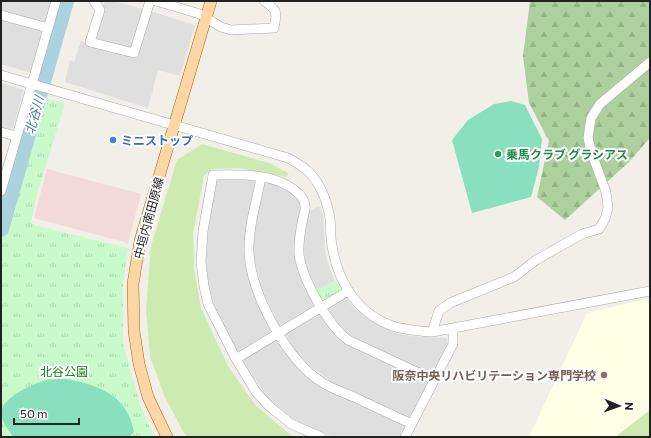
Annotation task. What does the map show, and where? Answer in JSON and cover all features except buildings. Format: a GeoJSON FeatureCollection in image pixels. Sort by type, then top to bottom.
{"type":"FeatureCollection","features":[{"type":"Feature","properties":{"kind":"main road","name":"中垣内南田原線"},"geometry":{"type":"LineString","coordinates":[[167,437],[148,397],[138,364],[134,331],[133,284],[140,241],[211,1]]}},
{"type":"Feature","properties":{"kind":"street"},"geometry":{"type":"LineString","coordinates":[[2,186],[56,1]]}},
{"type":"Feature","properties":{"kind":"street"},"geometry":{"type":"LineString","coordinates":[[94,1],[100,10],[90,42],[134,53],[150,1]]}},
{"type":"Feature","properties":{"kind":"street"},"geometry":{"type":"LineString","coordinates":[[156,1],[206,16],[221,27],[231,30],[274,28],[276,14],[274,8],[264,1]]}},
{"type":"Feature","properties":{"kind":"street"},"geometry":{"type":"LineString","coordinates":[[1,15],[48,28]]}},
{"type":"Feature","properties":{"kind":"street"},"geometry":{"type":"LineString","coordinates":[[432,332],[439,311],[450,303],[514,277],[536,260],[582,234],[599,229],[605,219],[608,208],[606,192],[592,154],[588,138],[591,118],[600,104],[650,62]]}},
{"type":"Feature","properties":{"kind":"street"},"geometry":{"type":"LineString","coordinates":[[1,74],[288,158],[304,168],[318,183],[327,202],[335,259],[340,275],[348,291],[359,306],[390,325],[432,332],[650,291]]}},
{"type":"Feature","properties":{"kind":"street"},"geometry":{"type":"LineString","coordinates":[[1,132],[16,136]]}},
{"type":"Feature","properties":{"kind":"street"},"geometry":{"type":"LineString","coordinates":[[321,437],[304,431],[291,424],[269,406],[256,392],[236,359],[208,304],[201,262],[203,231],[214,175],[236,174],[279,181],[292,188],[301,196],[305,206],[299,254],[303,270],[321,308],[339,333],[348,340],[434,380]]}},
{"type":"Feature","properties":{"kind":"street"},"geometry":{"type":"LineString","coordinates":[[261,177],[250,236],[249,253],[256,288],[278,334],[297,360],[310,374],[324,384],[412,424]]}},
{"type":"Feature","properties":{"kind":"street"},"geometry":{"type":"LineString","coordinates":[[236,359],[348,291]]}},
{"type":"Feature","properties":{"kind":"street"},"geometry":{"type":"LineString","coordinates":[[405,437],[453,344],[453,329]]}},
{"type":"Feature","properties":{"kind":"shaded area"},"geometry":{"type":"Polygon","coordinates":[[[1,1],[52,1],[47,20],[42,22],[1,10],[1,1]]]}},
{"type":"Feature","properties":{"kind":"shaded area"},"geometry":{"type":"Polygon","coordinates":[[[103,1],[113,1],[143,9],[133,46],[128,48],[97,39],[95,34],[104,3],[103,1]]]}},
{"type":"Feature","properties":{"kind":"shaded area"},"geometry":{"type":"Polygon","coordinates":[[[150,11],[195,25],[180,76],[158,70],[148,108],[65,82],[70,60],[74,62],[81,41],[137,57],[150,11]]]}},
{"type":"Feature","properties":{"kind":"shaded area"},"geometry":{"type":"Polygon","coordinates":[[[1,18],[40,29],[42,35],[31,73],[1,64],[1,18]]]}},
{"type":"Feature","properties":{"kind":"shaded area"},"geometry":{"type":"Polygon","coordinates":[[[1,83],[24,90],[13,128],[9,130],[1,128],[1,83]]]}},
{"type":"Feature","properties":{"kind":"shaded area"},"geometry":{"type":"Polygon","coordinates":[[[47,169],[141,194],[128,243],[34,218],[47,169]]]}},
{"type":"Feature","properties":{"kind":"shaded area"},"geometry":{"type":"Polygon","coordinates":[[[253,180],[256,183],[246,244],[273,329],[271,333],[240,352],[236,351],[214,306],[208,289],[205,256],[209,212],[217,181],[253,180]]]}},
{"type":"Feature","properties":{"kind":"shaded area"},"geometry":{"type":"Polygon","coordinates":[[[268,182],[290,190],[300,203],[301,207],[295,239],[315,302],[313,307],[283,326],[279,325],[266,298],[260,283],[254,258],[254,230],[256,217],[264,184],[268,182]]]}},
{"type":"Feature","properties":{"kind":"shaded area"},"geometry":{"type":"Polygon","coordinates":[[[319,206],[323,216],[325,250],[328,264],[335,281],[317,290],[305,261],[303,241],[308,212],[319,206]]]}},
{"type":"Feature","properties":{"kind":"shaded area"},"geometry":{"type":"Polygon","coordinates":[[[344,297],[365,317],[393,332],[409,336],[447,338],[448,347],[434,373],[430,374],[351,336],[341,327],[328,309],[344,297]]]}},
{"type":"Feature","properties":{"kind":"shaded area","name":"阪奈中央リハビリテーション専門学校"},"geometry":{"type":"Polygon","coordinates":[[[650,298],[650,437],[529,437],[587,313],[650,298]]]}},
{"type":"Feature","properties":{"kind":"shaded area"},"geometry":{"type":"Polygon","coordinates":[[[322,314],[331,328],[427,381],[428,385],[411,417],[408,418],[334,384],[297,354],[287,336],[287,333],[322,314]]]}},
{"type":"Feature","properties":{"kind":"shaded area"},"geometry":{"type":"Polygon","coordinates":[[[275,340],[281,342],[329,390],[404,425],[405,429],[401,437],[333,437],[307,427],[294,420],[269,399],[243,362],[245,358],[275,340]]]}},
{"type":"Feature","properties":{"kind":"green space"},"geometry":{"type":"Polygon","coordinates":[[[530,1],[650,1],[650,138],[628,163],[565,220],[537,197],[549,141],[529,103],[523,56],[530,1]]]}},
{"type":"Feature","properties":{"kind":"green space","name":"北谷公園"},"geometry":{"type":"Polygon","coordinates":[[[44,98],[65,103],[37,194],[31,222],[34,225],[128,248],[123,284],[123,343],[141,407],[154,437],[1,437],[1,242],[44,98]]]}},
{"type":"Feature","properties":{"kind":"green space","name":"乗馬クラブ グラシアス"},"geometry":{"type":"Polygon","coordinates":[[[511,101],[525,105],[542,139],[539,167],[531,197],[472,213],[452,140],[468,120],[494,104],[511,101]]]}},
{"type":"Feature","properties":{"kind":"green space"},"geometry":{"type":"Polygon","coordinates":[[[202,144],[269,163],[288,173],[287,177],[239,168],[212,169],[204,176],[193,234],[194,268],[201,308],[228,366],[256,406],[295,437],[186,437],[164,395],[150,356],[146,310],[151,246],[177,160],[202,144]]]}},
{"type":"Feature","properties":{"kind":"green space"},"geometry":{"type":"Polygon","coordinates":[[[335,281],[340,288],[339,292],[325,299],[321,298],[317,290],[335,281]]]}},
{"type":"Feature","properties":{"kind":"green space"},"geometry":{"type":"Polygon","coordinates":[[[66,379],[90,385],[110,394],[125,409],[134,432],[129,437],[13,437],[1,415],[2,409],[6,403],[19,392],[34,384],[47,380],[66,379]]]}},
{"type":"Feature","properties":{"kind":"green space"},"geometry":{"type":"Polygon","coordinates":[[[650,410],[650,437],[615,437],[650,410]]]}},
{"type":"Feature","properties":{"kind":"waterway","name":"北谷川"},"geometry":{"type":"LineString","coordinates":[[1,229],[66,1]]}},
{"type":"Feature","properties":{"kind":"place","name":"ミニストップ"},"geometry":{"type":"Point","coordinates":[113,140]}},
{"type":"Feature","properties":{"kind":"place","name":"乗馬クラブ グラシアス"},"geometry":{"type":"Point","coordinates":[498,154]}},
{"type":"Feature","properties":{"kind":"place","name":"阪奈中央リハビリテーション専門学校"},"geometry":{"type":"Point","coordinates":[604,375]}}]}
